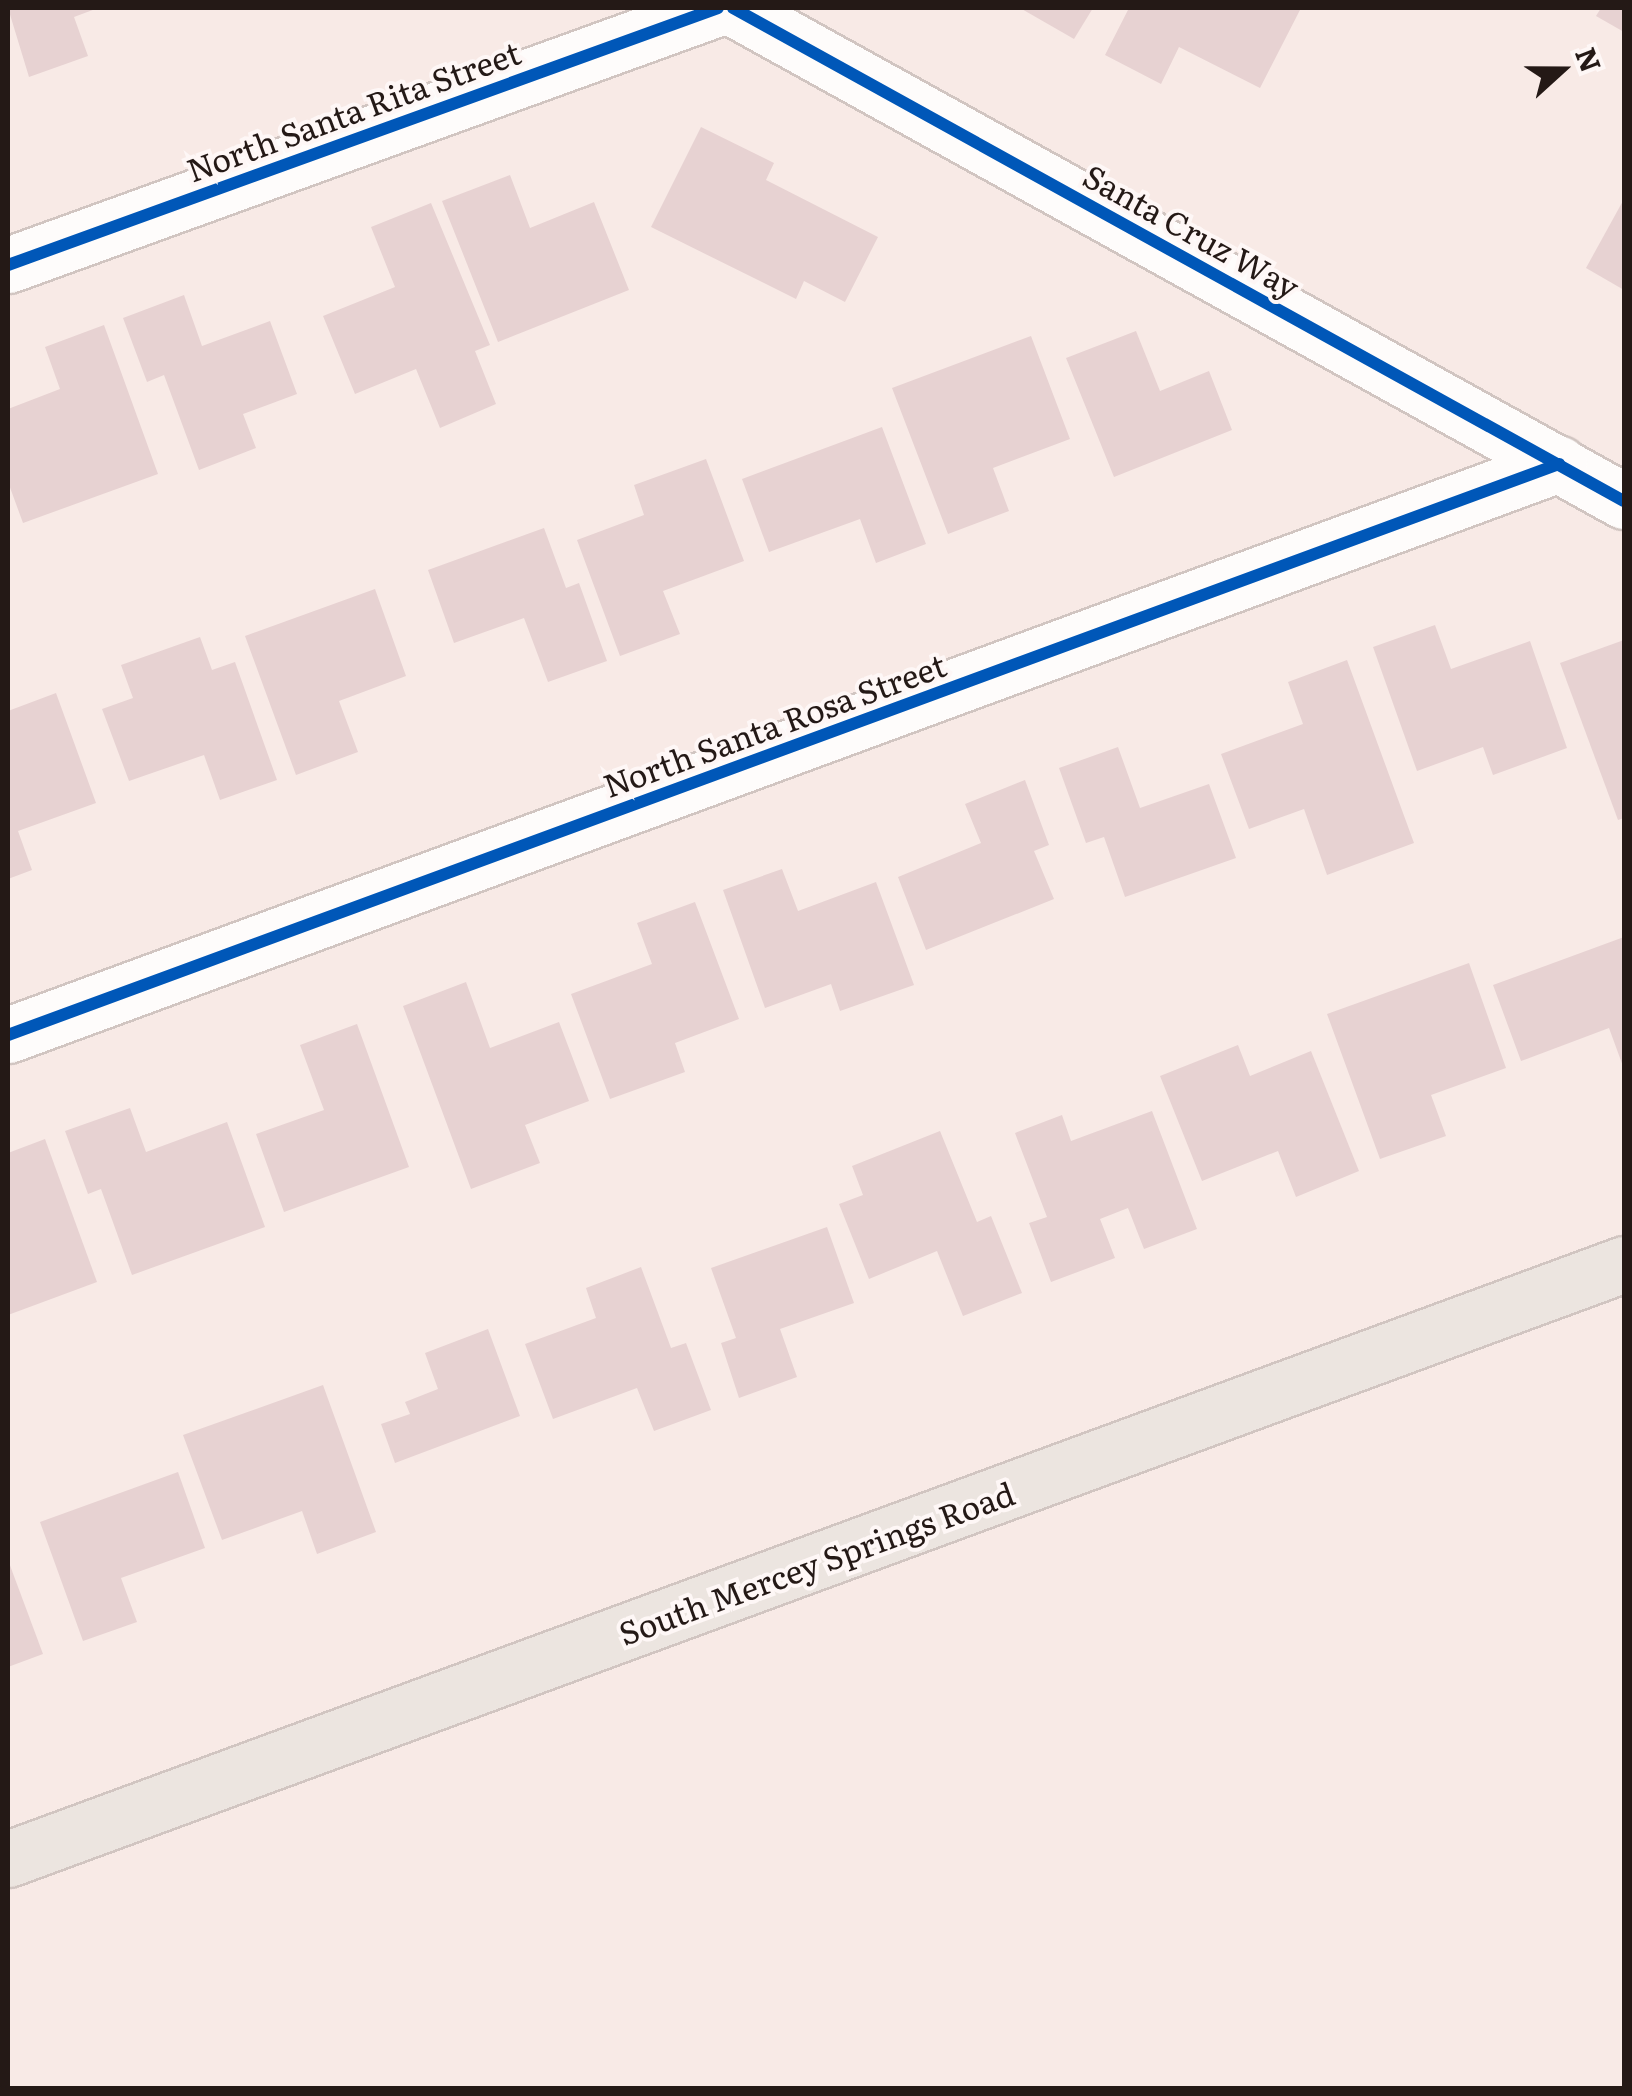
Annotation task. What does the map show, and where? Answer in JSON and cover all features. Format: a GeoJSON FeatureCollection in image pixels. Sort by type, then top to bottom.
{"type":"FeatureCollection","features":[{"type":"Feature","properties":{"kind":"main road","name":"South Mercey Springs Road"},"geometry":{"type":"LineString","coordinates":[[8,1859],[1624,1264]]}},
{"type":"Feature","properties":{"kind":"street","name":"North Santa Rita Street"},"geometry":{"type":"LineString","coordinates":[[8,265],[718,8]]}},
{"type":"Feature","properties":{"kind":"street","name":"Santa Cruz Way"},"geometry":{"type":"LineString","coordinates":[[733,8],[1624,500]]}},
{"type":"Feature","properties":{"kind":"street","name":"North Santa Rosa Street"},"geometry":{"type":"LineString","coordinates":[[8,1035],[1559,464]]}},
{"type":"Feature","properties":{"kind":"building"},"geometry":{"type":"Polygon","coordinates":[[[8,8],[98,8],[74,17],[88,56],[29,77],[8,8]]]}},
{"type":"Feature","properties":{"kind":"building"},"geometry":{"type":"Polygon","coordinates":[[[1020,8],[1093,8],[1074,39],[1020,8]]]}},
{"type":"Feature","properties":{"kind":"building"},"geometry":{"type":"Polygon","coordinates":[[[1129,8],[1301,8],[1260,88],[1179,47],[1161,84],[1105,55],[1129,8]]]}},
{"type":"Feature","properties":{"kind":"building"},"geometry":{"type":"Polygon","coordinates":[[[1601,8],[1624,8],[1624,32],[1596,16],[1601,8]]]}},
{"type":"Feature","properties":{"kind":"building"},"geometry":{"type":"Polygon","coordinates":[[[701,127],[774,163],[766,180],[878,237],[845,302],[804,281],[796,299],[651,227],[701,127]]]}},
{"type":"Feature","properties":{"kind":"building"},"geometry":{"type":"Polygon","coordinates":[[[510,175],[530,228],[594,202],[629,290],[498,342],[442,201],[510,175]]]}},
{"type":"Feature","properties":{"kind":"building"},"geometry":{"type":"Polygon","coordinates":[[[1624,199],[1624,290],[1586,268],[1624,199]]]}},
{"type":"Feature","properties":{"kind":"building"},"geometry":{"type":"Polygon","coordinates":[[[431,203],[490,345],[475,351],[496,404],[440,428],[416,369],[355,394],[323,316],[395,287],[371,227],[431,203]]]}},
{"type":"Feature","properties":{"kind":"building"},"geometry":{"type":"Polygon","coordinates":[[[184,295],[202,346],[270,321],[297,394],[243,414],[256,448],[199,470],[164,375],[147,382],[123,318],[184,295]]]}},
{"type":"Feature","properties":{"kind":"building"},"geometry":{"type":"Polygon","coordinates":[[[104,325],[158,474],[23,523],[8,482],[8,409],[60,389],[45,347],[104,325]]]}},
{"type":"Feature","properties":{"kind":"building"},"geometry":{"type":"Polygon","coordinates":[[[1136,331],[1160,391],[1209,371],[1232,430],[1114,477],[1066,358],[1136,331]]]}},
{"type":"Feature","properties":{"kind":"building"},"geometry":{"type":"Polygon","coordinates":[[[1031,336],[1070,439],[993,468],[1009,511],[948,534],[892,388],[1031,336]]]}},
{"type":"Feature","properties":{"kind":"building"},"geometry":{"type":"Polygon","coordinates":[[[882,427],[926,544],[876,563],[860,519],[769,552],[742,479],[882,427]]]}},
{"type":"Feature","properties":{"kind":"building"},"geometry":{"type":"Polygon","coordinates":[[[706,459],[744,561],[663,591],[680,634],[620,656],[577,540],[644,515],[634,485],[706,459]]]}},
{"type":"Feature","properties":{"kind":"building"},"geometry":{"type":"Polygon","coordinates":[[[544,528],[566,588],[579,583],[607,661],[548,682],[524,618],[454,643],[428,570],[544,528]]]}},
{"type":"Feature","properties":{"kind":"building"},"geometry":{"type":"Polygon","coordinates":[[[375,589],[406,676],[339,701],[358,752],[296,775],[245,636],[375,589]]]}},
{"type":"Feature","properties":{"kind":"building"},"geometry":{"type":"Polygon","coordinates":[[[1435,625],[1451,669],[1530,641],[1567,748],[1493,775],[1483,747],[1417,771],[1373,647],[1435,625]]]}},
{"type":"Feature","properties":{"kind":"building"},"geometry":{"type":"Polygon","coordinates":[[[200,637],[212,670],[235,662],[277,780],[220,800],[204,755],[129,781],[102,709],[133,698],[121,665],[200,637]]]}},
{"type":"Feature","properties":{"kind":"building"},"geometry":{"type":"Polygon","coordinates":[[[1624,640],[1624,818],[1618,820],[1560,663],[1624,640]]]}},
{"type":"Feature","properties":{"kind":"building"},"geometry":{"type":"Polygon","coordinates":[[[1347,660],[1414,843],[1327,875],[1304,809],[1249,829],[1221,754],[1303,724],[1288,682],[1347,660]]]}},
{"type":"Feature","properties":{"kind":"building"},"geometry":{"type":"Polygon","coordinates":[[[56,693],[96,803],[18,831],[32,870],[8,879],[8,711],[56,693]]]}},
{"type":"Feature","properties":{"kind":"building"},"geometry":{"type":"Polygon","coordinates":[[[1118,747],[1140,808],[1209,784],[1236,858],[1125,897],[1104,837],[1086,843],[1059,768],[1118,747]]]}},
{"type":"Feature","properties":{"kind":"building"},"geometry":{"type":"Polygon","coordinates":[[[1025,780],[1049,845],[1034,851],[1054,899],[926,950],[898,877],[981,843],[965,804],[1025,780]]]}},
{"type":"Feature","properties":{"kind":"building"},"geometry":{"type":"Polygon","coordinates":[[[782,869],[798,911],[876,882],[914,985],[840,1011],[831,984],[765,1008],[723,890],[782,869]]]}},
{"type":"Feature","properties":{"kind":"building"},"geometry":{"type":"Polygon","coordinates":[[[695,902],[739,1019],[675,1043],[685,1072],[610,1099],[571,994],[652,964],[637,923],[695,902]]]}},
{"type":"Feature","properties":{"kind":"building"},"geometry":{"type":"Polygon","coordinates":[[[1624,937],[1624,1069],[1609,1028],[1521,1061],[1493,985],[1624,937]]]}},
{"type":"Feature","properties":{"kind":"building"},"geometry":{"type":"Polygon","coordinates":[[[1469,963],[1506,1068],[1431,1095],[1446,1136],[1380,1159],[1327,1014],[1469,963]]]}},
{"type":"Feature","properties":{"kind":"building"},"geometry":{"type":"Polygon","coordinates":[[[466,982],[490,1048],[559,1022],[589,1101],[525,1125],[540,1163],[471,1189],[403,1006],[466,982]]]}},
{"type":"Feature","properties":{"kind":"building"},"geometry":{"type":"Polygon","coordinates":[[[357,1024],[409,1167],[284,1212],[256,1134],[324,1110],[300,1045],[357,1024]]]}},
{"type":"Feature","properties":{"kind":"building"},"geometry":{"type":"Polygon","coordinates":[[[1238,1045],[1250,1076],[1311,1051],[1359,1171],[1296,1197],[1278,1151],[1202,1181],[1160,1076],[1238,1045]]]}},
{"type":"Feature","properties":{"kind":"building"},"geometry":{"type":"Polygon","coordinates":[[[130,1108],[146,1152],[227,1122],[265,1227],[132,1275],[101,1189],[88,1194],[65,1131],[130,1108]]]}},
{"type":"Feature","properties":{"kind":"building"},"geometry":{"type":"Polygon","coordinates":[[[1152,1111],[1197,1229],[1144,1249],[1128,1208],[1100,1219],[1115,1258],[1051,1282],[1029,1223],[1047,1217],[1015,1133],[1062,1115],[1071,1141],[1152,1111]]]}},
{"type":"Feature","properties":{"kind":"building"},"geometry":{"type":"Polygon","coordinates":[[[940,1131],[977,1222],[991,1216],[1022,1293],[963,1316],[937,1251],[869,1279],[839,1204],[863,1195],[852,1166],[940,1131]]]}},
{"type":"Feature","properties":{"kind":"building"},"geometry":{"type":"Polygon","coordinates":[[[45,1139],[97,1282],[8,1315],[8,1153],[45,1139]]]}},
{"type":"Feature","properties":{"kind":"building"},"geometry":{"type":"Polygon","coordinates":[[[827,1227],[854,1303],[780,1329],[797,1377],[739,1398],[721,1343],[736,1338],[711,1268],[827,1227]]]}},
{"type":"Feature","properties":{"kind":"building"},"geometry":{"type":"Polygon","coordinates":[[[641,1267],[671,1348],[686,1343],[711,1410],[654,1431],[637,1388],[553,1419],[525,1344],[596,1318],[586,1288],[641,1267]]]}},
{"type":"Feature","properties":{"kind":"building"},"geometry":{"type":"Polygon","coordinates":[[[488,1329],[520,1416],[395,1463],[381,1424],[410,1414],[405,1402],[438,1389],[425,1353],[488,1329]]]}},
{"type":"Feature","properties":{"kind":"building"},"geometry":{"type":"Polygon","coordinates":[[[323,1385],[376,1532],[317,1554],[302,1511],[222,1540],[183,1435],[323,1385]]]}},
{"type":"Feature","properties":{"kind":"building"},"geometry":{"type":"Polygon","coordinates":[[[178,1472],[205,1548],[121,1578],[137,1622],[83,1641],[40,1522],[178,1472]]]}},
{"type":"Feature","properties":{"kind":"building"},"geometry":{"type":"Polygon","coordinates":[[[8,1560],[43,1654],[8,1667],[8,1560]]]}},
{"type":"Feature","properties":{"kind":"cycle path"},"geometry":{"type":"LineString","coordinates":[[8,265],[718,8]]}},
{"type":"Feature","properties":{"kind":"cycle path"},"geometry":{"type":"LineString","coordinates":[[733,8],[1624,501]]}},
{"type":"Feature","properties":{"kind":"cycle path"},"geometry":{"type":"LineString","coordinates":[[8,1035],[1559,464]]}}]}
